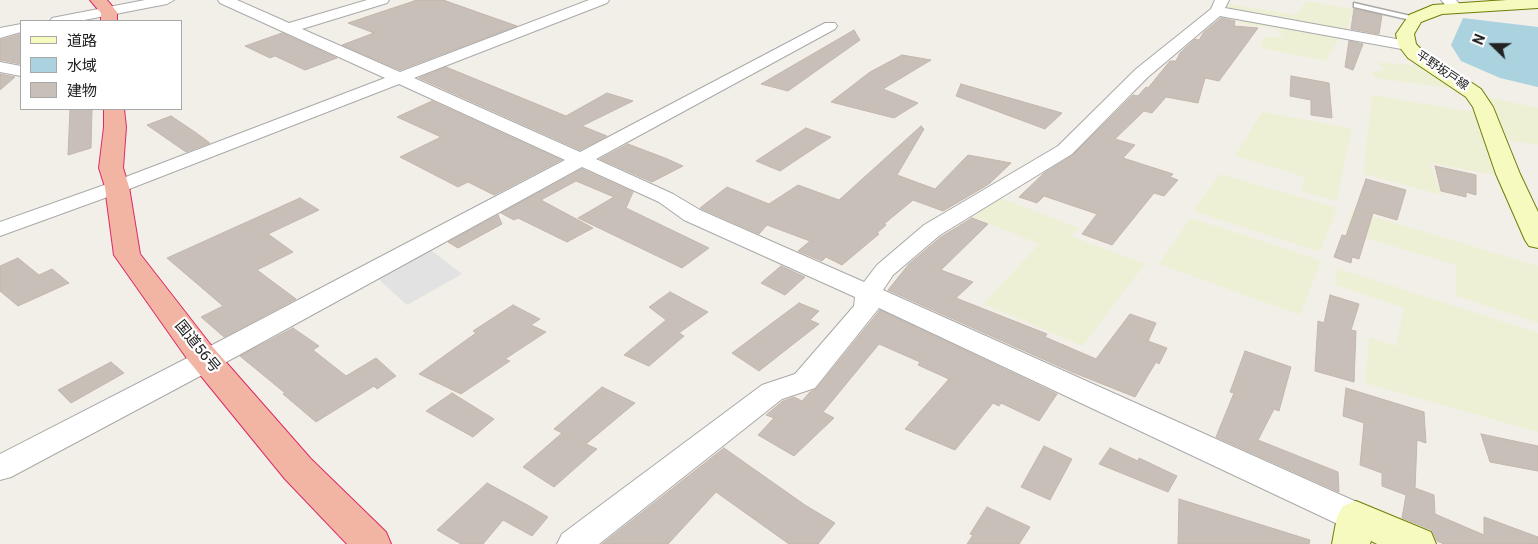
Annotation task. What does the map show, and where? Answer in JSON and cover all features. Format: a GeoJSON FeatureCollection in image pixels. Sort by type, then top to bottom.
{"type":"FeatureCollection","features":[{"type":"Feature","properties":{"kind":"highway","name":"国道56号"},"geometry":{"type":"LineString","coordinates":[[114,110],[115,126],[111,168],[117,187],[127,255],[199,352],[298,469],[372,544]]}},
{"type":"Feature","properties":{"kind":"main road"},"geometry":{"type":"LineString","coordinates":[[1414,18],[1452,3],[1538,3]]}},
{"type":"Feature","properties":{"kind":"main road","name":"平野坂戸線"},"geometry":{"type":"LineString","coordinates":[[1414,18],[1405,34],[1407,45],[1422,60],[1474,93],[1483,107],[1508,174],[1538,240]]}},
{"type":"Feature","properties":{"kind":"main road"},"geometry":{"type":"LineString","coordinates":[[1353,530],[1417,544]]}},
{"type":"Feature","properties":{"kind":"street"},"geometry":{"type":"LineString","coordinates":[[62,20],[168,0]]}},
{"type":"Feature","properties":{"kind":"street"},"geometry":{"type":"LineString","coordinates":[[225,0],[666,198],[692,216],[868,293],[1353,530]]}},
{"type":"Feature","properties":{"kind":"street"},"geometry":{"type":"LineString","coordinates":[[290,28],[382,0]]}},
{"type":"Feature","properties":{"kind":"street"},"geometry":{"type":"LineString","coordinates":[[0,229],[117,187],[602,0]]}},
{"type":"Feature","properties":{"kind":"street"},"geometry":{"type":"LineString","coordinates":[[574,544],[772,392],[805,381],[866,308],[868,293],[885,270],[932,230],[1065,150],[1142,74],[1219,6],[1407,45]]}},
{"type":"Feature","properties":{"kind":"street"},"geometry":{"type":"LineString","coordinates":[[0,468],[207,360],[830,26]]}},
{"type":"Feature","properties":{"kind":"street"},"geometry":{"type":"LineString","coordinates":[[0,33],[20,28]]}},
{"type":"Feature","properties":{"kind":"street"},"geometry":{"type":"LineString","coordinates":[[0,67],[20,71]]}},
{"type":"Feature","properties":{"kind":"lane"},"geometry":{"type":"LineString","coordinates":[[1357,5],[1414,18]]}},
{"type":"Feature","properties":{"kind":"green space"},"geometry":{"type":"Polygon","coordinates":[[[1306,1],[1354,9],[1346,32],[1225,11],[1224,3],[1296,15],[1306,1]]]}},
{"type":"Feature","properties":{"kind":"green space"},"geometry":{"type":"Polygon","coordinates":[[[1242,17],[1341,35],[1326,61],[1261,48],[1263,37],[1283,37],[1278,29],[1238,23],[1242,17]]]}},
{"type":"Feature","properties":{"kind":"green space"},"geometry":{"type":"Polygon","coordinates":[[[1378,62],[1419,66],[1457,89],[1374,78],[1372,71],[1384,71],[1378,62]]]}},
{"type":"Feature","properties":{"kind":"green space"},"geometry":{"type":"Polygon","coordinates":[[[1372,95],[1474,112],[1499,176],[1430,163],[1442,195],[1363,174],[1372,95]]]}},
{"type":"Feature","properties":{"kind":"green space"},"geometry":{"type":"Polygon","coordinates":[[[1485,96],[1538,108],[1538,145],[1506,140],[1485,96]]]}},
{"type":"Feature","properties":{"kind":"green space"},"geometry":{"type":"Polygon","coordinates":[[[1262,112],[1352,128],[1337,201],[1301,191],[1305,177],[1235,156],[1262,112]]]}},
{"type":"Feature","properties":{"kind":"green space"},"geometry":{"type":"Polygon","coordinates":[[[1220,174],[1337,208],[1320,252],[1193,211],[1220,174]]]}},
{"type":"Feature","properties":{"kind":"green space"},"geometry":{"type":"Polygon","coordinates":[[[998,197],[1079,228],[1071,236],[1145,264],[1083,346],[983,304],[1039,244],[966,214],[998,197]]]}},
{"type":"Feature","properties":{"kind":"green space"},"geometry":{"type":"Polygon","coordinates":[[[1352,210],[1538,266],[1538,323],[1456,296],[1456,265],[1345,232],[1352,210]]]}},
{"type":"Feature","properties":{"kind":"green space"},"geometry":{"type":"Polygon","coordinates":[[[1189,220],[1197,220],[1317,259],[1321,262],[1300,315],[1159,264],[1189,220]]]}},
{"type":"Feature","properties":{"kind":"green space"},"geometry":{"type":"Polygon","coordinates":[[[1337,268],[1538,333],[1538,432],[1365,383],[1369,337],[1396,346],[1404,308],[1335,285],[1337,268]]]}},
{"type":"Feature","properties":{"kind":"shaded area"},"geometry":{"type":"Polygon","coordinates":[[[427,247],[462,274],[407,305],[375,276],[427,247]]]}},
{"type":"Feature","properties":{"kind":"water"},"geometry":{"type":"Polygon","coordinates":[[[1463,18],[1538,27],[1538,87],[1500,78],[1461,61],[1451,45],[1463,18]]]}},
{"type":"Feature","properties":{"kind":"building"},"geometry":{"type":"Polygon","coordinates":[[[417,0],[443,0],[517,26],[400,70],[342,45],[374,33],[348,23],[417,0]]]}},
{"type":"Feature","properties":{"kind":"building"},"geometry":{"type":"Polygon","coordinates":[[[1354,9],[1382,15],[1379,34],[1351,29],[1354,9]]]}},
{"type":"Feature","properties":{"kind":"building"},"geometry":{"type":"Polygon","coordinates":[[[1221,18],[1235,21],[1234,26],[1258,28],[1219,81],[1205,78],[1198,103],[1166,97],[1152,113],[1144,111],[1115,139],[1135,145],[1123,158],[1173,174],[1170,177],[1178,180],[1164,196],[1154,193],[1112,245],[1082,234],[1097,214],[1044,196],[1037,203],[1019,197],[1044,173],[1073,155],[1133,95],[1138,96],[1146,87],[1148,88],[1170,61],[1176,61],[1180,53],[1195,39],[1199,40],[1204,32],[1221,18]]]}},
{"type":"Feature","properties":{"kind":"building"},"geometry":{"type":"Polygon","coordinates":[[[854,30],[860,40],[788,91],[761,84],[854,30]]]}},
{"type":"Feature","properties":{"kind":"building"},"geometry":{"type":"Polygon","coordinates":[[[282,33],[337,58],[305,70],[275,56],[270,58],[245,46],[282,33]]]}},
{"type":"Feature","properties":{"kind":"building"},"geometry":{"type":"Polygon","coordinates":[[[20,34],[20,64],[0,60],[0,40],[20,34]]]}},
{"type":"Feature","properties":{"kind":"building"},"geometry":{"type":"Polygon","coordinates":[[[1349,41],[1363,44],[1353,70],[1345,67],[1349,41]]]}},
{"type":"Feature","properties":{"kind":"building"},"geometry":{"type":"Polygon","coordinates":[[[902,55],[931,60],[883,89],[918,103],[894,118],[831,102],[870,72],[902,55]]]}},
{"type":"Feature","properties":{"kind":"building"},"geometry":{"type":"Polygon","coordinates":[[[446,67],[566,116],[607,93],[633,101],[582,126],[607,136],[580,150],[419,78],[446,67]]]}},
{"type":"Feature","properties":{"kind":"building"},"geometry":{"type":"Polygon","coordinates":[[[0,74],[15,77],[0,90],[0,74]]]}},
{"type":"Feature","properties":{"kind":"building"},"geometry":{"type":"Polygon","coordinates":[[[1291,76],[1329,83],[1332,118],[1311,115],[1311,100],[1290,96],[1291,76]]]}},
{"type":"Feature","properties":{"kind":"building"},"geometry":{"type":"Polygon","coordinates":[[[961,84],[1062,113],[1045,129],[956,96],[961,84]]]}},
{"type":"Feature","properties":{"kind":"building"},"geometry":{"type":"Polygon","coordinates":[[[432,101],[561,160],[494,195],[468,182],[458,187],[400,157],[441,137],[397,117],[432,101]]]}},
{"type":"Feature","properties":{"kind":"building"},"geometry":{"type":"Polygon","coordinates":[[[70,110],[92,110],[91,148],[68,155],[70,110]]]}},
{"type":"Feature","properties":{"kind":"building"},"geometry":{"type":"Polygon","coordinates":[[[171,116],[210,143],[186,152],[147,125],[171,116]]]}},
{"type":"Feature","properties":{"kind":"building"},"geometry":{"type":"Polygon","coordinates":[[[921,126],[924,129],[897,175],[935,189],[968,155],[1011,163],[989,184],[943,211],[913,200],[884,224],[886,225],[877,233],[879,234],[842,265],[826,257],[822,261],[798,251],[810,241],[767,225],[759,234],[700,208],[727,187],[769,204],[798,185],[839,200],[921,126]]]}},
{"type":"Feature","properties":{"kind":"building"},"geometry":{"type":"Polygon","coordinates":[[[806,128],[831,137],[780,171],[756,161],[806,128]]]}},
{"type":"Feature","properties":{"kind":"building"},"geometry":{"type":"Polygon","coordinates":[[[628,144],[683,166],[652,182],[600,159],[628,144]]]}},
{"type":"Feature","properties":{"kind":"building"},"geometry":{"type":"Polygon","coordinates":[[[1435,166],[1476,175],[1476,195],[1466,192],[1466,197],[1441,191],[1435,166]]]}},
{"type":"Feature","properties":{"kind":"building"},"geometry":{"type":"Polygon","coordinates":[[[582,169],[633,192],[626,208],[709,248],[682,268],[578,218],[614,197],[576,181],[541,200],[593,228],[567,242],[518,218],[514,220],[501,213],[582,169]]]}},
{"type":"Feature","properties":{"kind":"building"},"geometry":{"type":"Polygon","coordinates":[[[1366,179],[1406,190],[1397,220],[1373,213],[1359,259],[1352,257],[1351,263],[1334,257],[1342,235],[1346,236],[1366,179]]]}},
{"type":"Feature","properties":{"kind":"building"},"geometry":{"type":"Polygon","coordinates":[[[300,198],[319,210],[268,234],[293,252],[257,270],[296,299],[224,337],[201,317],[223,306],[167,258],[300,198]]]}},
{"type":"Feature","properties":{"kind":"building"},"geometry":{"type":"Polygon","coordinates":[[[498,215],[502,224],[458,248],[448,242],[498,215]]]}},
{"type":"Feature","properties":{"kind":"building"},"geometry":{"type":"Polygon","coordinates":[[[972,218],[988,224],[941,270],[973,282],[956,298],[1047,334],[1045,337],[1096,359],[1130,314],[1156,323],[1148,341],[1167,348],[1159,364],[1156,362],[1135,397],[1072,372],[888,290],[909,264],[941,237],[972,218]]]}},
{"type":"Feature","properties":{"kind":"building"},"geometry":{"type":"Polygon","coordinates":[[[18,258],[39,275],[52,269],[69,283],[18,306],[0,291],[0,266],[18,258]]]}},
{"type":"Feature","properties":{"kind":"building"},"geometry":{"type":"Polygon","coordinates":[[[781,266],[805,277],[785,295],[761,283],[781,266]]]}},
{"type":"Feature","properties":{"kind":"building"},"geometry":{"type":"Polygon","coordinates":[[[670,292],[708,312],[679,333],[684,336],[649,366],[624,355],[666,320],[649,307],[670,292]]]}},
{"type":"Feature","properties":{"kind":"building"},"geometry":{"type":"Polygon","coordinates":[[[1330,295],[1359,304],[1351,330],[1356,331],[1354,382],[1315,371],[1318,321],[1324,323],[1330,295]]]}},
{"type":"Feature","properties":{"kind":"building"},"geometry":{"type":"Polygon","coordinates":[[[799,303],[819,311],[810,320],[819,324],[759,371],[732,353],[799,303]]]}},
{"type":"Feature","properties":{"kind":"building"},"geometry":{"type":"Polygon","coordinates":[[[513,305],[540,319],[531,325],[546,332],[505,359],[510,361],[461,394],[419,374],[476,333],[473,331],[513,305]]]}},
{"type":"Feature","properties":{"kind":"building"},"geometry":{"type":"Polygon","coordinates":[[[880,310],[1057,394],[1039,421],[1001,403],[999,406],[993,403],[955,450],[905,429],[949,379],[918,365],[920,362],[879,344],[823,412],[834,418],[794,456],[758,435],[774,418],[766,415],[783,401],[794,397],[802,401],[810,392],[816,389],[880,310]]]}},
{"type":"Feature","properties":{"kind":"building"},"geometry":{"type":"Polygon","coordinates":[[[293,328],[319,346],[313,350],[346,376],[376,358],[396,376],[377,389],[374,386],[316,422],[283,394],[285,393],[240,356],[293,328]]]}},
{"type":"Feature","properties":{"kind":"building"},"geometry":{"type":"Polygon","coordinates":[[[1245,351],[1291,367],[1279,411],[1274,409],[1258,440],[1338,472],[1339,492],[1216,437],[1234,393],[1230,392],[1245,351]]]}},
{"type":"Feature","properties":{"kind":"building"},"geometry":{"type":"Polygon","coordinates":[[[111,362],[124,373],[71,403],[58,390],[111,362]]]}},
{"type":"Feature","properties":{"kind":"building"},"geometry":{"type":"Polygon","coordinates":[[[602,387],[635,403],[586,444],[597,449],[554,487],[523,467],[562,433],[554,429],[602,387]]]}},
{"type":"Feature","properties":{"kind":"building"},"geometry":{"type":"Polygon","coordinates":[[[1346,388],[1424,412],[1426,443],[1417,440],[1415,488],[1434,495],[1435,514],[1484,535],[1484,517],[1538,537],[1538,544],[1444,544],[1437,541],[1432,530],[1402,518],[1406,495],[1382,486],[1382,473],[1360,465],[1364,423],[1343,416],[1346,388]]]}},
{"type":"Feature","properties":{"kind":"building"},"geometry":{"type":"Polygon","coordinates":[[[452,393],[494,419],[473,437],[426,411],[452,393]]]}},
{"type":"Feature","properties":{"kind":"building"},"geometry":{"type":"Polygon","coordinates":[[[1481,434],[1538,446],[1538,471],[1490,462],[1481,434]]]}},
{"type":"Feature","properties":{"kind":"building"},"geometry":{"type":"Polygon","coordinates":[[[1044,446],[1072,459],[1050,500],[1021,487],[1044,446]]]}},
{"type":"Feature","properties":{"kind":"building"},"geometry":{"type":"Polygon","coordinates":[[[724,448],[805,505],[835,523],[818,544],[789,544],[716,492],[668,544],[602,544],[724,448]]]}},
{"type":"Feature","properties":{"kind":"building"},"geometry":{"type":"Polygon","coordinates":[[[1110,448],[1138,461],[1139,458],[1177,476],[1168,492],[1099,464],[1110,448]]]}},
{"type":"Feature","properties":{"kind":"building"},"geometry":{"type":"Polygon","coordinates":[[[487,483],[548,517],[532,536],[503,520],[483,544],[461,544],[437,530],[487,483]]]}},
{"type":"Feature","properties":{"kind":"building"},"geometry":{"type":"Polygon","coordinates":[[[1179,499],[1310,540],[1309,544],[1178,544],[1179,499]]]}},
{"type":"Feature","properties":{"kind":"building"},"geometry":{"type":"Polygon","coordinates":[[[987,507],[1030,527],[1019,544],[967,544],[973,535],[970,534],[987,507]]]}}]}
